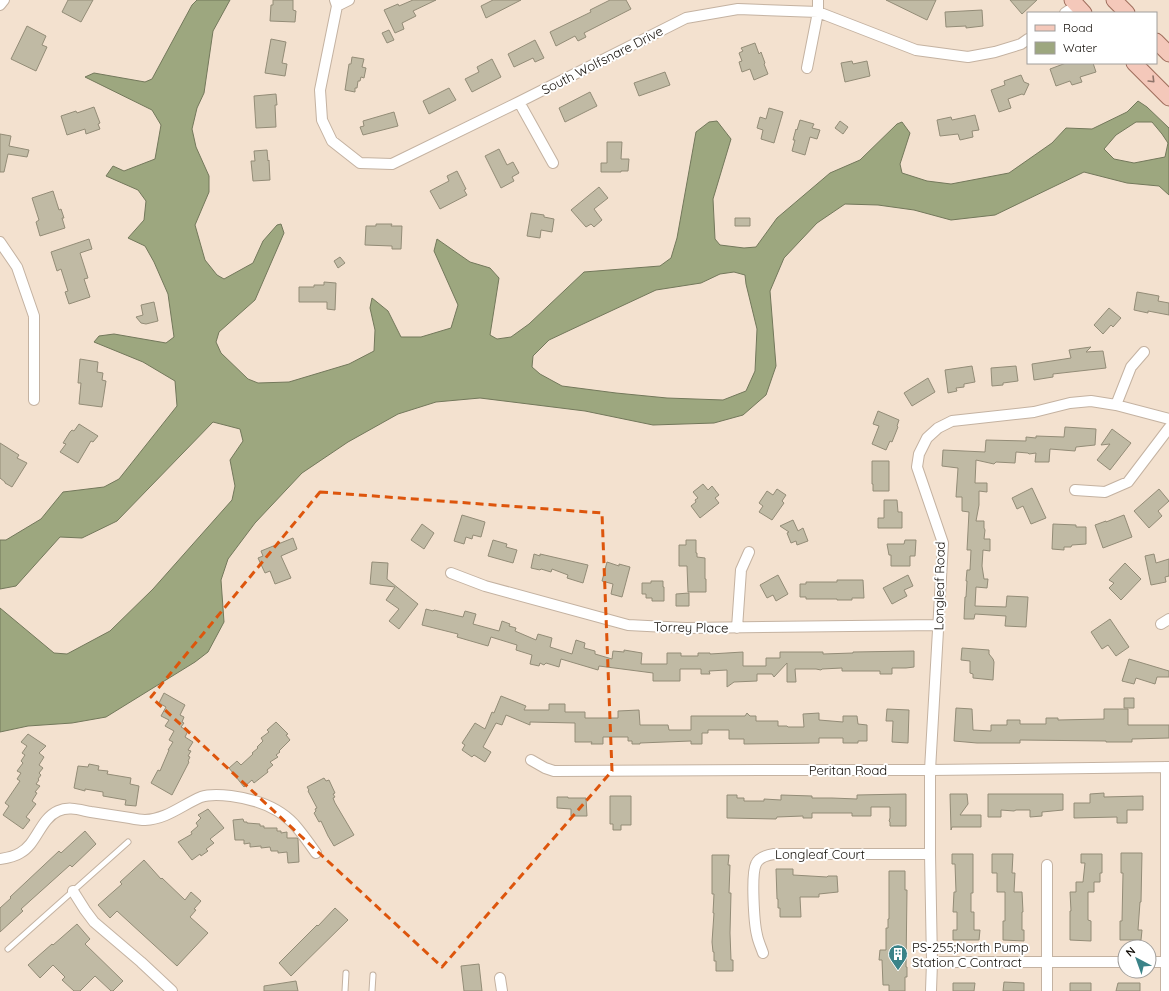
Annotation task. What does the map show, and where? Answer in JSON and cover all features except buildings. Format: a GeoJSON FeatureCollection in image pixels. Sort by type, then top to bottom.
{"type":"FeatureCollection","features":[{"type":"Feature","properties":{"kind":"main road"},"geometry":{"type":"LineString","coordinates":[[1114,0],[1126,12]]}},
{"type":"Feature","properties":{"kind":"main road"},"geometry":{"type":"LineString","coordinates":[[1157,43],[1169,54]]}},
{"type":"Feature","properties":{"kind":"main road"},"geometry":{"type":"LineString","coordinates":[[1135,64],[1169,98]]}},
{"type":"Feature","properties":{"kind":"street"},"geometry":{"type":"LineString","coordinates":[[0,5],[4,0]]}},
{"type":"Feature","properties":{"kind":"street"},"geometry":{"type":"LineString","coordinates":[[336,3],[348,0]]}},
{"type":"Feature","properties":{"kind":"street"},"geometry":{"type":"LineString","coordinates":[[806,68],[818,12],[818,0]]}},
{"type":"Feature","properties":{"kind":"street","name":"South Wolfsnare Drive"},"geometry":{"type":"LineString","coordinates":[[336,3],[320,90],[322,120],[332,141],[360,163],[392,164],[686,18],[738,9],[818,12],[916,50],[968,57],[995,52],[1021,44],[1027,40]]}},
{"type":"Feature","properties":{"kind":"street"},"geometry":{"type":"LineString","coordinates":[[519,102],[553,163]]}},
{"type":"Feature","properties":{"kind":"street"},"geometry":{"type":"LineString","coordinates":[[0,242],[17,267],[34,316],[34,400]]}},
{"type":"Feature","properties":{"kind":"street"},"geometry":{"type":"LineString","coordinates":[[1116,405],[1131,367],[1144,352]]}},
{"type":"Feature","properties":{"kind":"street","name":"Longleaf Road"},"geometry":{"type":"LineString","coordinates":[[931,991],[930,770],[943,543],[917,467],[919,454],[927,438],[938,428],[952,420],[1028,413],[1070,403],[1091,401],[1116,405],[1169,419]]}},
{"type":"Feature","properties":{"kind":"street"},"geometry":{"type":"LineString","coordinates":[[1075,490],[1105,492],[1128,482],[1169,428]]}},
{"type":"Feature","properties":{"kind":"street"},"geometry":{"type":"LineString","coordinates":[[737,628],[742,570],[749,552]]}},
{"type":"Feature","properties":{"kind":"street","name":"Torrey Place"},"geometry":{"type":"LineString","coordinates":[[450,573],[485,586],[628,625],[686,628],[737,628],[939,625]]}},
{"type":"Feature","properties":{"kind":"street","name":"Peritan Road"},"geometry":{"type":"LineString","coordinates":[[531,760],[554,771],[930,770],[1167,767]]}},
{"type":"Feature","properties":{"kind":"street"},"geometry":{"type":"LineString","coordinates":[[1166,991],[1168,962],[1167,767]]}},
{"type":"Feature","properties":{"kind":"street"},"geometry":{"type":"LineString","coordinates":[[0,859],[13,857],[22,853],[29,846],[52,814],[60,810],[73,809],[145,820],[159,818],[173,813],[187,804],[206,796],[225,795],[243,797],[257,801],[272,808],[294,823],[316,853]]}},
{"type":"Feature","properties":{"kind":"street","name":"Longleaf Court"},"geometry":{"type":"LineString","coordinates":[[763,953],[757,937],[755,926],[754,894],[754,870],[756,863],[761,858],[774,854],[930,854]]}},
{"type":"Feature","properties":{"kind":"street"},"geometry":{"type":"LineString","coordinates":[[1047,865],[1047,991]]}},
{"type":"Feature","properties":{"kind":"street"},"geometry":{"type":"LineString","coordinates":[[73,891],[84,910],[94,922],[172,991]]}},
{"type":"Feature","properties":{"kind":"street"},"geometry":{"type":"LineString","coordinates":[[932,962],[1117,962]]}},
{"type":"Feature","properties":{"kind":"street"},"geometry":{"type":"LineString","coordinates":[[1157,962],[1168,962]]}},
{"type":"Feature","properties":{"kind":"street"},"geometry":{"type":"LineString","coordinates":[[500,978],[502,991]]}},
{"type":"Feature","properties":{"kind":"lane"},"geometry":{"type":"LineString","coordinates":[[8,949],[128,842]]}},
{"type":"Feature","properties":{"kind":"lane"},"geometry":{"type":"LineString","coordinates":[[345,991],[346,973]]}},
{"type":"Feature","properties":{"kind":"lane"},"geometry":{"type":"LineString","coordinates":[[372,991],[373,975]]}},
{"type":"Feature","properties":{"kind":"highlighted area"},"geometry":{"type":"Polygon","coordinates":[[[320,492],[602,513],[612,771],[442,967],[151,697],[320,492]]]}},
{"type":"Feature","properties":{"kind":"water"},"geometry":{"type":"Polygon","coordinates":[[[197,0],[230,0],[213,31],[204,93],[197,108],[192,129],[196,147],[209,176],[209,192],[195,225],[205,260],[217,275],[224,279],[253,263],[263,241],[277,225],[281,224],[284,233],[255,300],[219,332],[216,342],[221,353],[248,379],[258,383],[289,382],[349,364],[374,351],[375,330],[370,308],[372,298],[388,311],[401,337],[421,337],[451,328],[458,305],[434,251],[437,239],[470,262],[490,268],[499,278],[490,335],[497,339],[511,337],[529,324],[584,272],[660,266],[671,258],[677,238],[696,132],[709,122],[717,121],[731,139],[713,199],[715,239],[720,245],[744,248],[756,247],[777,218],[830,173],[860,160],[897,124],[902,122],[910,133],[900,164],[902,173],[927,181],[951,184],[1009,173],[1052,143],[1066,128],[1092,129],[1127,112],[1138,101],[1147,107],[1169,128],[1169,195],[1159,186],[1127,183],[1084,172],[995,215],[951,220],[914,210],[878,205],[845,204],[817,223],[784,258],[770,291],[776,366],[766,395],[743,415],[714,423],[653,425],[585,411],[480,398],[436,402],[398,414],[348,442],[302,473],[255,523],[228,559],[221,580],[224,622],[208,652],[195,662],[106,717],[72,723],[28,726],[0,732],[0,608],[54,653],[67,654],[110,631],[153,589],[232,500],[235,486],[230,460],[243,441],[240,429],[213,422],[117,521],[82,538],[60,537],[16,586],[0,589],[0,540],[6,540],[41,519],[63,492],[104,487],[119,479],[177,406],[175,381],[143,362],[94,342],[99,336],[114,334],[166,343],[174,337],[168,294],[154,262],[145,246],[128,238],[144,220],[146,201],[138,190],[106,176],[113,166],[124,171],[155,159],[161,125],[152,110],[85,77],[94,73],[145,82],[152,79],[192,5],[197,0]],[[1136,122],[1116,135],[1104,149],[1114,159],[1134,163],[1165,157],[1168,143],[1162,134],[1152,122],[1136,122]],[[734,272],[720,274],[701,283],[656,290],[583,324],[549,340],[533,356],[532,367],[540,374],[562,386],[616,393],[667,398],[723,400],[746,391],[755,371],[757,329],[745,275],[734,272]]]}},
{"type":"Feature","properties":{"kind":"place","name":"PS-255;North Pump Station C Contract"},"geometry":{"type":"Point","coordinates":[898,971]}}]}
